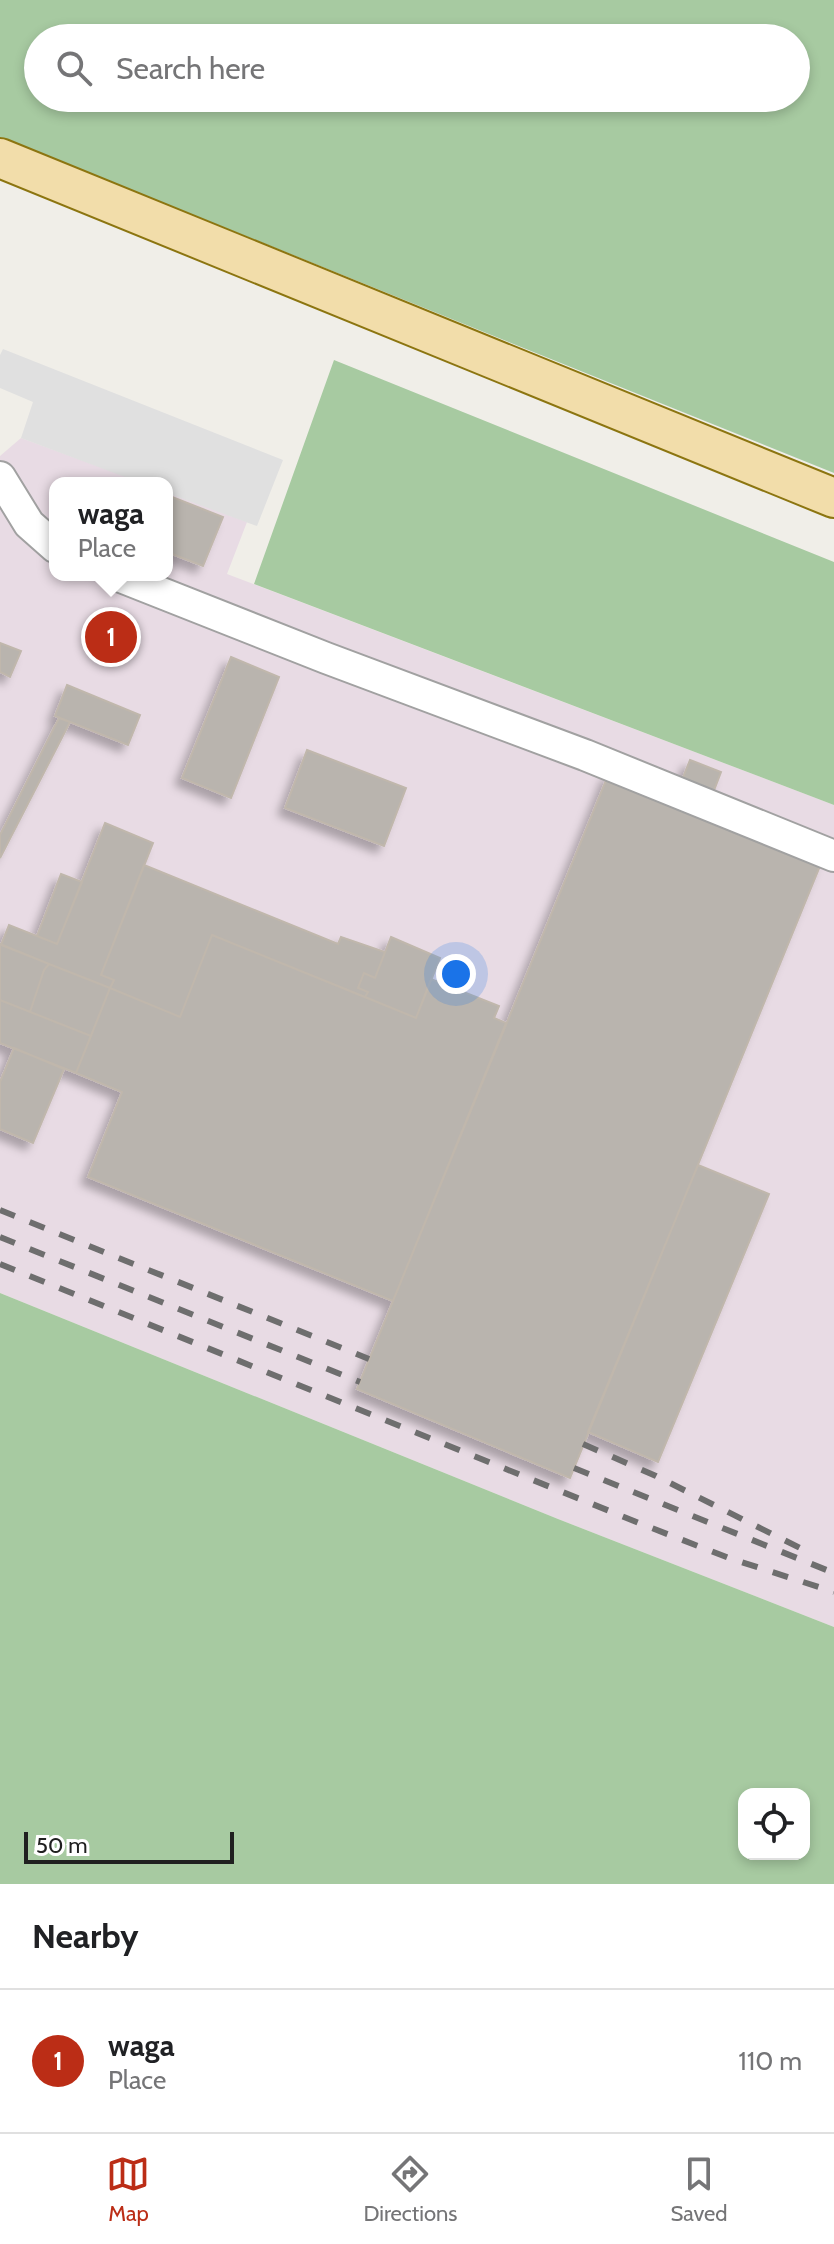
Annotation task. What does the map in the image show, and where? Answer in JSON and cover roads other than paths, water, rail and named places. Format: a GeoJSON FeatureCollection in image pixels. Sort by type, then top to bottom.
{"type":"FeatureCollection","features":[{"type":"Feature","properties":{"kind":"main road"},"geometry":{"type":"LineString","coordinates":[[0,158],[834,498]]}},
{"type":"Feature","properties":{"kind":"lane"},"geometry":{"type":"LineString","coordinates":[[0,477],[29,524],[49,542]]}},
{"type":"Feature","properties":{"kind":"lane"},"geometry":{"type":"LineString","coordinates":[[131,581],[394,685],[585,755],[834,856]]}},
{"type":"Feature","properties":{"kind":"railway"},"geometry":{"type":"LineString","coordinates":[[0,1210],[369,1359]]}},
{"type":"Feature","properties":{"kind":"railway"},"geometry":{"type":"LineString","coordinates":[[0,1237],[360,1382]]}},
{"type":"Feature","properties":{"kind":"railway"},"geometry":{"type":"LineString","coordinates":[[0,1264],[644,1525],[729,1558],[834,1592]]}},
{"type":"Feature","properties":{"kind":"railway"},"geometry":{"type":"LineString","coordinates":[[583,1444],[656,1476],[804,1550]]}},
{"type":"Feature","properties":{"kind":"railway"},"geometry":{"type":"LineString","coordinates":[[574,1468],[834,1573]]}},
{"type":"Feature","properties":{"kind":"place","name":"waga"},"geometry":{"type":"Point","coordinates":[111,637]}}]}
